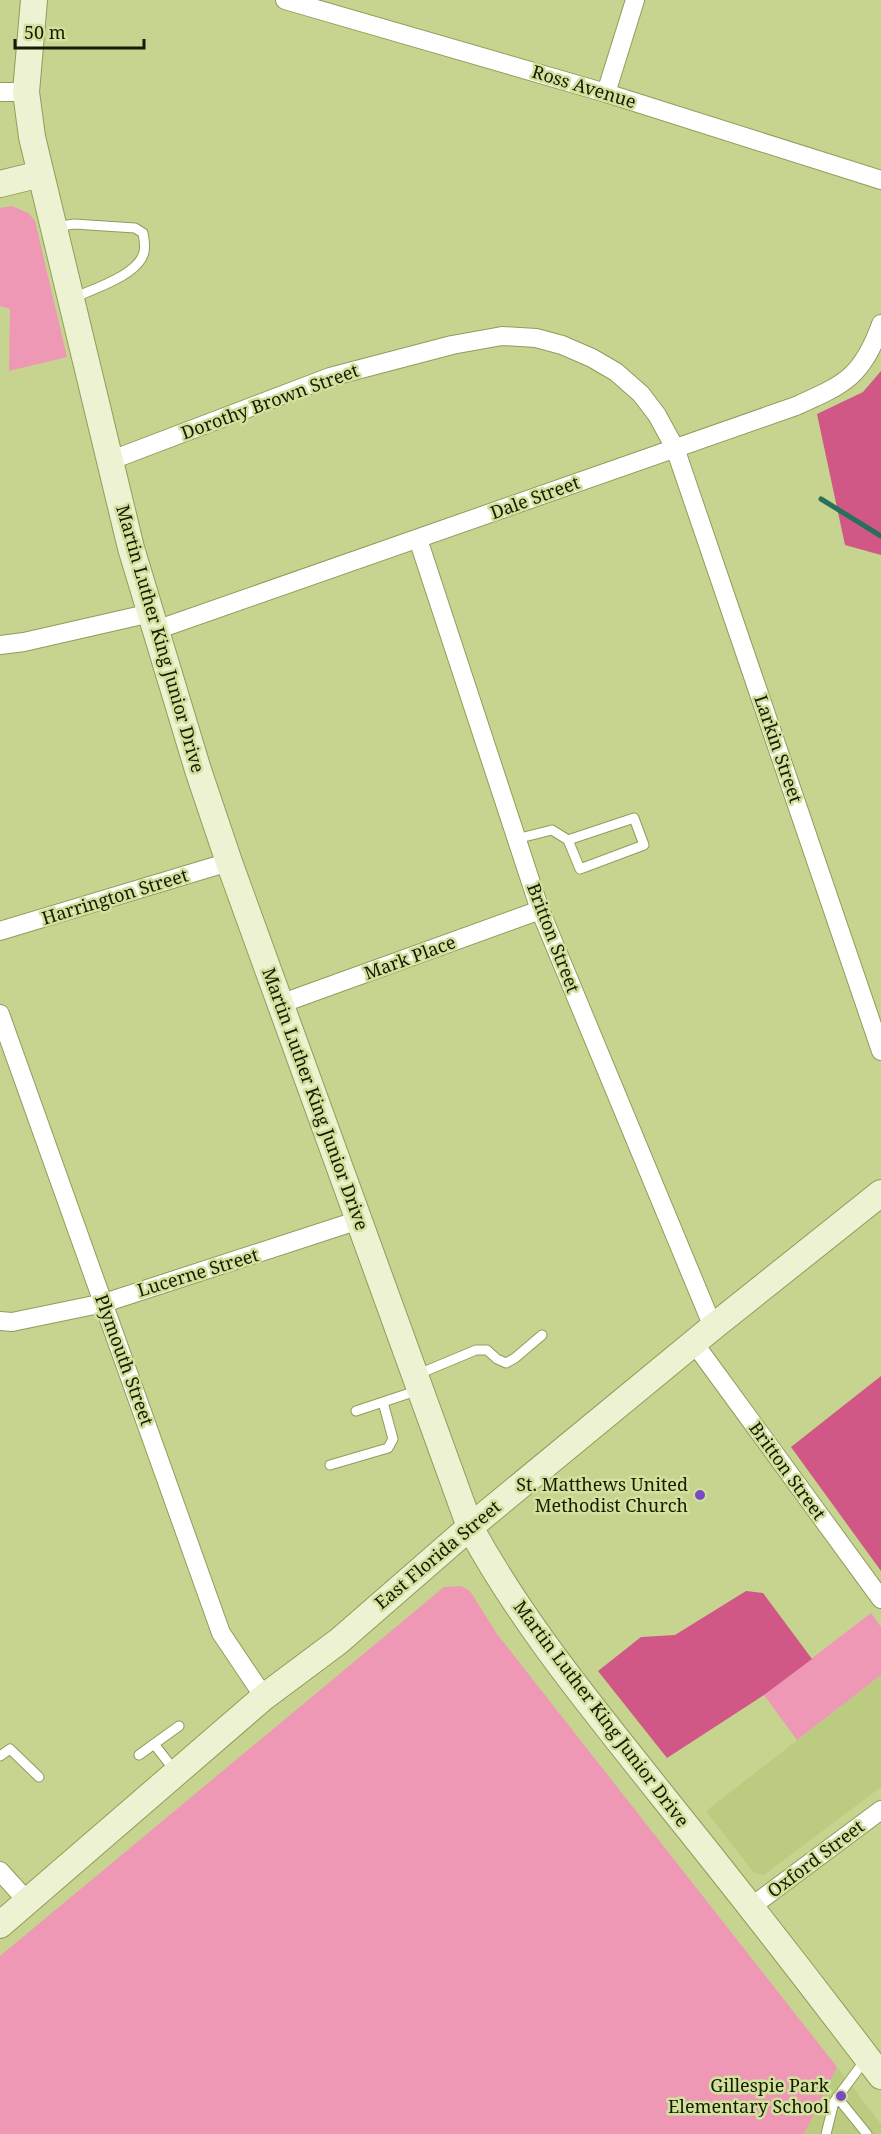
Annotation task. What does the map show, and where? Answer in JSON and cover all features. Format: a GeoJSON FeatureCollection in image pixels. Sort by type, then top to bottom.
{"type":"FeatureCollection","features":[{"type":"Feature","properties":{"kind":"main road","name":"Martin Luther King Junior Drive"},"geometry":{"type":"LineString","coordinates":[[34,0],[26,92],[35,152],[131,548],[229,862],[470,1527],[495,1572],[561,1668],[751,1907],[874,2067]]}},
{"type":"Feature","properties":{"kind":"main road"},"geometry":{"type":"LineString","coordinates":[[0,184],[41,174]]}},
{"type":"Feature","properties":{"kind":"main road","name":"East Florida Street"},"geometry":{"type":"LineString","coordinates":[[0,1925],[264,1697],[339,1641],[470,1527],[881,1192]]}},
{"type":"Feature","properties":{"kind":"street","name":"Ross Avenue"},"geometry":{"type":"LineString","coordinates":[[285,0],[606,93],[881,180]]}},
{"type":"Feature","properties":{"kind":"street"},"geometry":{"type":"LineString","coordinates":[[606,93],[635,0]]}},
{"type":"Feature","properties":{"kind":"street"},"geometry":{"type":"LineString","coordinates":[[0,92],[26,92]]}},
{"type":"Feature","properties":{"kind":"street","name":"Dale Street"},"geometry":{"type":"LineString","coordinates":[[0,645],[154,621],[418,539],[796,406],[838,387],[858,370],[875,341],[881,324]]}},
{"type":"Feature","properties":{"kind":"street","name":"Dorothy Brown Street"},"geometry":{"type":"LineString","coordinates":[[109,461],[330,377],[452,345],[502,336],[536,339],[562,345],[616,372],[641,394],[652,408],[675,448]]}},
{"type":"Feature","properties":{"kind":"street","name":"Larkin Street"},"geometry":{"type":"LineString","coordinates":[[675,448],[881,1051]]}},
{"type":"Feature","properties":{"kind":"street","name":"Britton Street"},"geometry":{"type":"LineString","coordinates":[[418,539],[540,910],[703,1335],[881,1599]]}},
{"type":"Feature","properties":{"kind":"street","name":"Harrington Street"},"geometry":{"type":"LineString","coordinates":[[0,931],[229,862]]}},
{"type":"Feature","properties":{"kind":"street","name":"Mark Place"},"geometry":{"type":"LineString","coordinates":[[280,1004],[540,910]]}},
{"type":"Feature","properties":{"kind":"street","name":"Plymouth Street"},"geometry":{"type":"LineString","coordinates":[[0,1014],[221,1633],[264,1697]]}},
{"type":"Feature","properties":{"kind":"street","name":"Lucerne Street"},"geometry":{"type":"LineString","coordinates":[[0,1321],[12,1322],[104,1303],[359,1220]]}},
{"type":"Feature","properties":{"kind":"street","name":"Oxford Street"},"geometry":{"type":"LineString","coordinates":[[751,1907],[881,1810]]}},
{"type":"Feature","properties":{"kind":"street"},"geometry":{"type":"LineString","coordinates":[[0,1871],[28,1902]]}},
{"type":"Feature","properties":{"kind":"lane"},"geometry":{"type":"LineString","coordinates":[[54,227],[74,224],[125,227],[135,228],[143,233],[144,252],[136,267],[71,299]]}},
{"type":"Feature","properties":{"kind":"lane"},"geometry":{"type":"LineString","coordinates":[[516,839],[552,830],[568,840],[580,869],[644,845],[634,818],[568,840]]}},
{"type":"Feature","properties":{"kind":"lane"},"geometry":{"type":"LineString","coordinates":[[356,1411],[383,1402],[476,1350],[487,1350],[506,1363],[542,1335]]}},
{"type":"Feature","properties":{"kind":"lane"},"geometry":{"type":"LineString","coordinates":[[330,1465],[388,1448],[393,1439],[383,1402]]}},
{"type":"Feature","properties":{"kind":"lane"},"geometry":{"type":"LineString","coordinates":[[140,1755],[179,1726]]}},
{"type":"Feature","properties":{"kind":"lane"},"geometry":{"type":"LineString","coordinates":[[154,1744],[177,1773]]}},
{"type":"Feature","properties":{"kind":"lane"},"geometry":{"type":"LineString","coordinates":[[0,1756],[10,1749],[39,1777]]}},
{"type":"Feature","properties":{"kind":"lane"},"geometry":{"type":"LineString","coordinates":[[826,2134],[830,2114],[837,2097],[874,2067]]}},
{"type":"Feature","properties":{"kind":"lane"},"geometry":{"type":"LineString","coordinates":[[837,2097],[867,2134]]}},
{"type":"Feature","properties":{"kind":"shaded area"},"geometry":{"type":"Polygon","coordinates":[[[12,206],[28,213],[35,221],[67,357],[9,371],[10,309],[0,306],[0,208],[12,206]]]}},
{"type":"Feature","properties":{"kind":"shaded area"},"geometry":{"type":"Polygon","coordinates":[[[881,371],[881,555],[845,545],[817,414],[863,392],[881,371]]]}},
{"type":"Feature","properties":{"kind":"shaded area"},"geometry":{"type":"Polygon","coordinates":[[[881,1376],[881,1571],[791,1447],[881,1376]]]}},
{"type":"Feature","properties":{"kind":"shaded area"},"geometry":{"type":"Polygon","coordinates":[[[461,1586],[470,1591],[497,1634],[837,2067],[804,2134],[0,2134],[0,1956],[444,1587],[461,1586]]]}},
{"type":"Feature","properties":{"kind":"shaded area"},"geometry":{"type":"Polygon","coordinates":[[[746,1591],[763,1593],[812,1659],[764,1695],[667,1758],[598,1671],[641,1637],[675,1635],[746,1591]]]}},
{"type":"Feature","properties":{"kind":"shaded area"},"geometry":{"type":"Polygon","coordinates":[[[871,1613],[881,1627],[881,1675],[797,1740],[764,1695],[871,1613]]]}},
{"type":"Feature","properties":{"kind":"shaded area"},"geometry":{"type":"Polygon","coordinates":[[[881,1675],[881,1787],[764,1875],[754,1873],[706,1811],[881,1675]]]}},
{"type":"Feature","properties":{"kind":"shaded area","name":"Gillespie Park Elementary School"},"geometry":{"type":"Polygon","coordinates":[[[837,2067],[881,2124],[881,2134],[804,2134],[837,2067]]]}},
{"type":"Feature","properties":{"kind":"waterway"},"geometry":{"type":"LineString","coordinates":[[821,499],[881,536]]}},
{"type":"Feature","properties":{"kind":"place","name":"St. Matthews United Methodist Church"},"geometry":{"type":"Point","coordinates":[700,1495]}},
{"type":"Feature","properties":{"kind":"place","name":"Gillespie Park Elementary School"},"geometry":{"type":"Point","coordinates":[841,2096]}}]}
